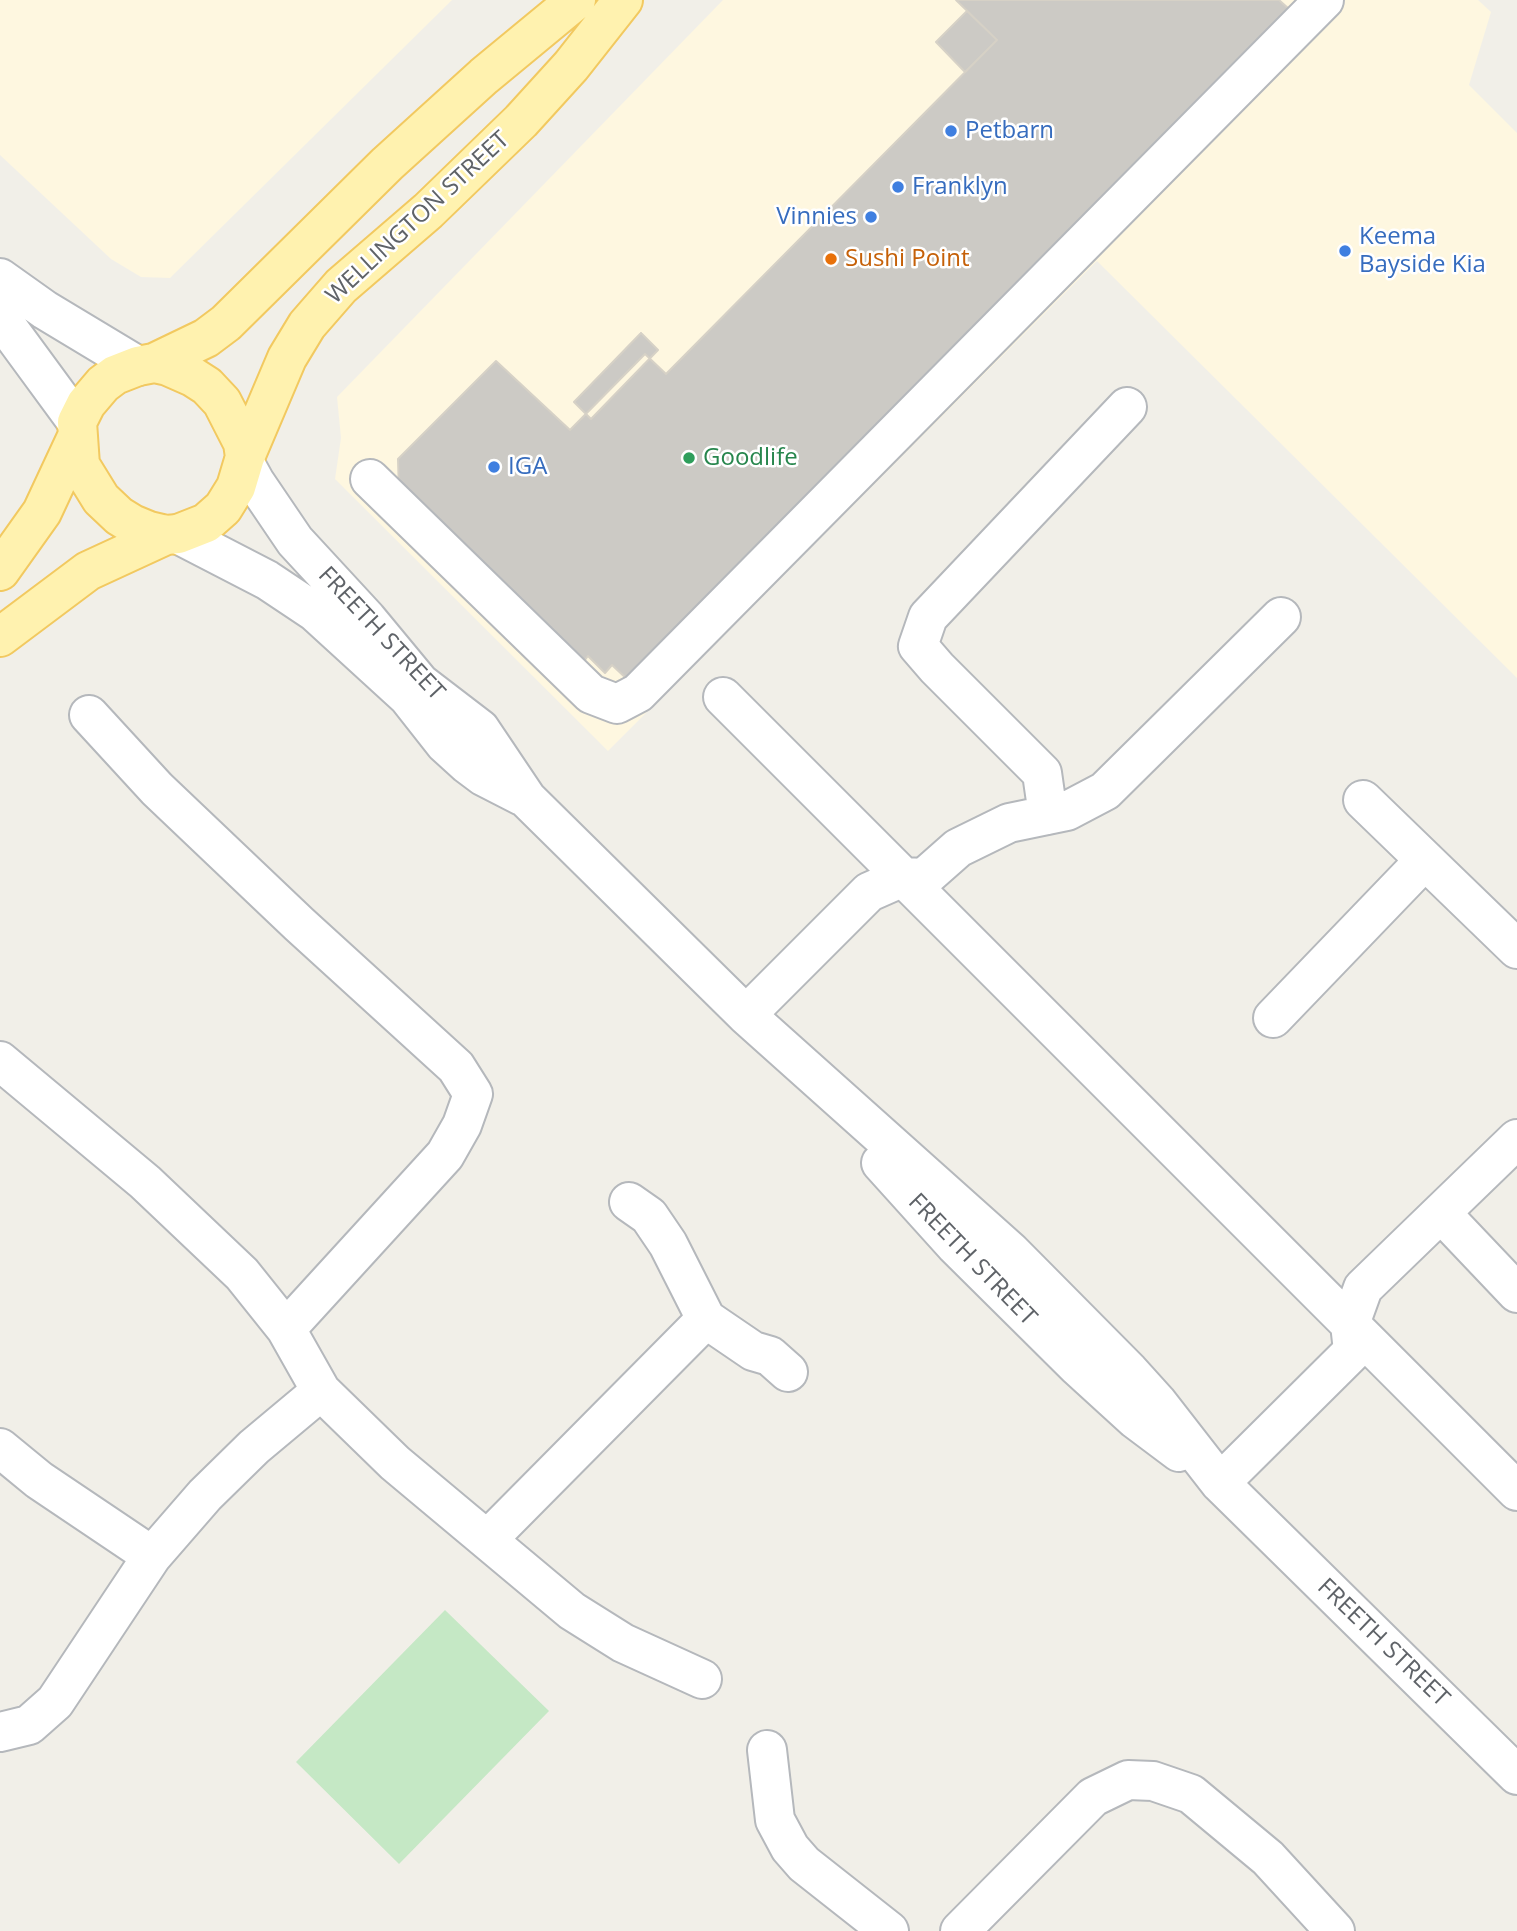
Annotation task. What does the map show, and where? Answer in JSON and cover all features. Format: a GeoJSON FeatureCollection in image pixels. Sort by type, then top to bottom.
{"type":"FeatureCollection","features":[{"type":"Feature","properties":{"kind":"main road"},"geometry":{"type":"LineString","coordinates":[[0,571],[42,512],[86,404],[103,384],[115,375],[206,338],[226,323],[397,156],[484,76],[576,0]]}},
{"type":"Feature","properties":{"kind":"main road","name":"WELLINGTON STREET"},"geometry":{"type":"LineString","coordinates":[[244,460],[287,358],[307,325],[341,286],[428,211],[521,121],[571,65],[623,0]]}},
{"type":"Feature","properties":{"kind":"main road"},"geometry":{"type":"LineString","coordinates":[[0,637],[88,571],[172,534],[206,523],[223,508],[236,487],[244,460],[243,443],[222,402],[207,386],[193,377],[168,366],[146,364]]}},
{"type":"Feature","properties":{"kind":"main road"},"geometry":{"type":"LineString","coordinates":[[77,429],[80,465],[101,499],[132,524],[172,534]]}},
{"type":"Feature","properties":{"kind":"street"},"geometry":{"type":"LineString","coordinates":[[370,479],[591,694],[617,704],[638,693],[1324,0]]}},
{"type":"Feature","properties":{"kind":"street"},"geometry":{"type":"LineString","coordinates":[[0,278],[45,310],[146,364]]}},
{"type":"Feature","properties":{"kind":"street"},"geometry":{"type":"LineString","coordinates":[[0,317],[77,429]]}},
{"type":"Feature","properties":{"kind":"street"},"geometry":{"type":"LineString","coordinates":[[1048,815],[1042,773],[918,646],[928,617],[1127,407]]}},
{"type":"Feature","properties":{"kind":"street","name":"FREETH STREET"},"geometry":{"type":"LineString","coordinates":[[244,460],[255,482],[295,541],[367,619],[420,683],[480,729],[527,799],[746,1014],[974,1218],[1090,1355],[1157,1402],[1220,1483],[1517,1774]]}},
{"type":"Feature","properties":{"kind":"street","name":"FREETH STREET"},"geometry":{"type":"LineString","coordinates":[[172,534],[267,580],[315,612],[408,697],[445,744],[467,764],[483,776],[527,799]]}},
{"type":"Feature","properties":{"kind":"street"},"geometry":{"type":"LineString","coordinates":[[746,1014],[869,892],[903,877],[924,878],[958,848],[1009,823],[1067,811],[1105,791],[1282,617]]}},
{"type":"Feature","properties":{"kind":"street"},"geometry":{"type":"LineString","coordinates":[[723,697],[1517,1491]]}},
{"type":"Feature","properties":{"kind":"street"},"geometry":{"type":"LineString","coordinates":[[89,715],[166,798],[456,1067],[473,1094],[462,1125],[445,1155],[286,1329]]}},
{"type":"Feature","properties":{"kind":"street"},"geometry":{"type":"LineString","coordinates":[[1363,800],[1517,949]]}},
{"type":"Feature","properties":{"kind":"street"},"geometry":{"type":"LineString","coordinates":[[1273,1018],[1425,860]]}},
{"type":"Feature","properties":{"kind":"street"},"geometry":{"type":"LineString","coordinates":[[0,1061],[155,1191],[242,1274],[286,1329],[321,1391],[395,1462],[572,1611],[623,1643],[702,1679]]}},
{"type":"Feature","properties":{"kind":"street"},"geometry":{"type":"LineString","coordinates":[[1220,1483],[1353,1351],[1350,1324],[1363,1288],[1517,1139]]}},
{"type":"Feature","properties":{"kind":"street"},"geometry":{"type":"LineString","coordinates":[[629,1202],[649,1216],[668,1244],[706,1319],[753,1351],[771,1356],[788,1372]]}},
{"type":"Feature","properties":{"kind":"street"},"geometry":{"type":"LineString","coordinates":[[1441,1213],[1517,1293]]}},
{"type":"Feature","properties":{"kind":"street"},"geometry":{"type":"LineString","coordinates":[[488,1539],[706,1319]]}},
{"type":"Feature","properties":{"kind":"street"},"geometry":{"type":"LineString","coordinates":[[0,1732],[29,1725],[55,1702],[152,1556],[205,1495],[244,1457],[321,1391]]}},
{"type":"Feature","properties":{"kind":"street"},"geometry":{"type":"LineString","coordinates":[[0,1448],[39,1480],[152,1556]]}},
{"type":"Feature","properties":{"kind":"street"},"geometry":{"type":"LineString","coordinates":[[767,1750],[775,1820],[790,1848],[804,1864],[889,1931]]}},
{"type":"Feature","properties":{"kind":"street"},"geometry":{"type":"LineString","coordinates":[[960,1931],[1093,1797],[1128,1780],[1153,1781],[1191,1794],[1268,1858],[1335,1931]]}},
{"type":"Feature","properties":{"kind":"shaded area"},"geometry":{"type":"Polygon","coordinates":[[[0,0],[452,0],[170,278],[141,277],[111,259],[0,155],[0,0]]]}},
{"type":"Feature","properties":{"kind":"shaded area"},"geometry":{"type":"Polygon","coordinates":[[[723,0],[1478,0],[1491,12],[1469,85],[1517,133],[1517,678],[1097,261],[608,751],[335,479],[341,438],[337,397],[723,0]]]}},
{"type":"Feature","properties":{"kind":"green space"},"geometry":{"type":"Polygon","coordinates":[[[445,1610],[549,1711],[399,1864],[296,1762],[445,1610]]]}},
{"type":"Feature","properties":{"kind":"building"},"geometry":{"type":"Polygon","coordinates":[[[956,0],[1279,0],[1289,9],[629,681],[612,665],[605,673],[588,656],[581,665],[399,493],[398,459],[496,361],[570,430],[645,354],[666,374],[997,40],[956,0]]]}},
{"type":"Feature","properties":{"kind":"building"},"geometry":{"type":"Polygon","coordinates":[[[967,11],[997,40],[965,72],[936,42],[967,11]]]}},
{"type":"Feature","properties":{"kind":"building"},"geometry":{"type":"Polygon","coordinates":[[[641,333],[658,350],[591,419],[574,402],[641,333]]]}},
{"type":"Feature","properties":{"kind":"place","name":"Petbarn"},"geometry":{"type":"Point","coordinates":[951,131]}},
{"type":"Feature","properties":{"kind":"place","name":"Franklyn"},"geometry":{"type":"Point","coordinates":[898,187]}},
{"type":"Feature","properties":{"kind":"place","name":"Vinnies"},"geometry":{"type":"Point","coordinates":[871,217]}},
{"type":"Feature","properties":{"kind":"place","name":"Keema Bayside Kia"},"geometry":{"type":"Point","coordinates":[1345,251]}},
{"type":"Feature","properties":{"kind":"place","name":"Sushi Point"},"geometry":{"type":"Point","coordinates":[831,259]}},
{"type":"Feature","properties":{"kind":"place","name":"Goodlife"},"geometry":{"type":"Point","coordinates":[689,458]}},
{"type":"Feature","properties":{"kind":"place","name":"IGA"},"geometry":{"type":"Point","coordinates":[494,467]}}]}
